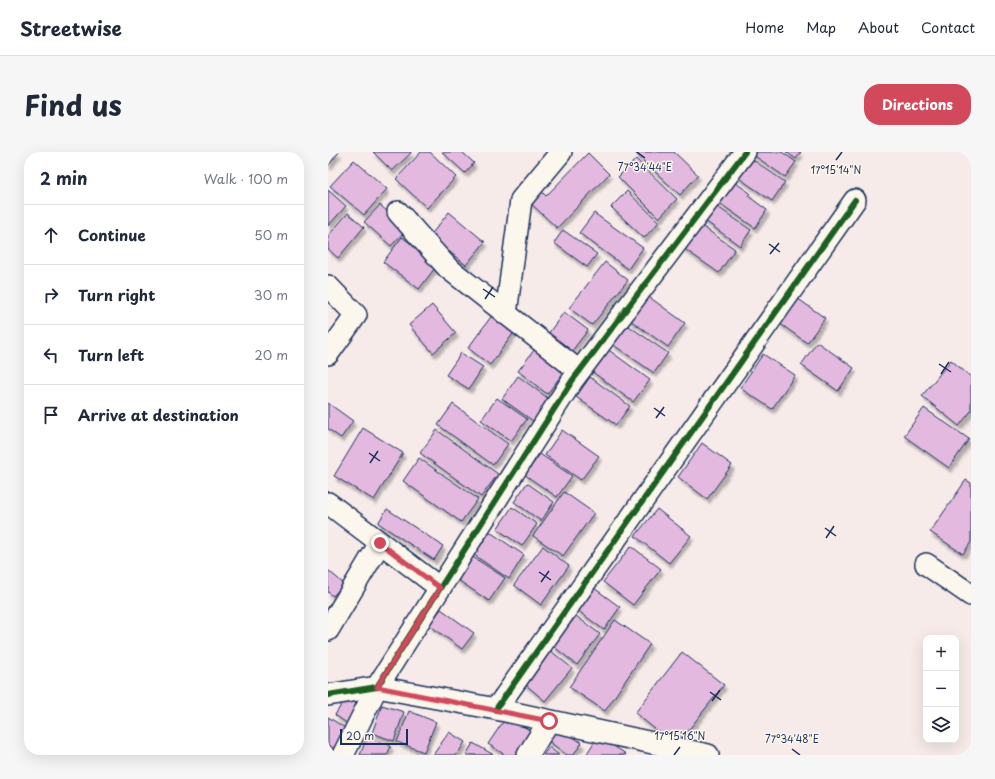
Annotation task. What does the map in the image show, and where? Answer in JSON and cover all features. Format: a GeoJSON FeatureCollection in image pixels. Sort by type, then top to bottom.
{"type":"FeatureCollection","features":[{"type":"Feature","properties":{"kind":"street"},"geometry":{"type":"LineString","coordinates":[[506,314],[521,200],[561,152]]}},
{"type":"Feature","properties":{"kind":"street"},"geometry":{"type":"LineString","coordinates":[[343,755],[377,687],[579,371],[745,152]]}},
{"type":"Feature","properties":{"kind":"street"},"geometry":{"type":"LineString","coordinates":[[496,709],[855,200]]}},
{"type":"Feature","properties":{"kind":"street"},"geometry":{"type":"LineString","coordinates":[[398,212],[448,268],[579,371]]}},
{"type":"Feature","properties":{"kind":"street"},"geometry":{"type":"LineString","coordinates":[[328,286],[356,315],[328,354]]}},
{"type":"Feature","properties":{"kind":"street"},"geometry":{"type":"LineString","coordinates":[[328,503],[440,588]]}},
{"type":"Feature","properties":{"kind":"street"},"geometry":{"type":"LineString","coordinates":[[328,630],[380,543]]}},
{"type":"Feature","properties":{"kind":"street"},"geometry":{"type":"LineString","coordinates":[[926,564],[971,595]]}},
{"type":"Feature","properties":{"kind":"street"},"geometry":{"type":"LineString","coordinates":[[328,695],[377,687],[496,709],[549,721],[635,748],[708,755]]}},
{"type":"Feature","properties":{"kind":"street"},"geometry":{"type":"LineString","coordinates":[[528,755],[549,721]]}},
{"type":"Feature","properties":{"kind":"building"},"geometry":{"type":"Polygon","coordinates":[[[328,152],[339,152],[328,166],[328,152]]]}},
{"type":"Feature","properties":{"kind":"building"},"geometry":{"type":"Polygon","coordinates":[[[373,152],[411,152],[411,153],[392,171],[373,152]]]}},
{"type":"Feature","properties":{"kind":"building"},"geometry":{"type":"Polygon","coordinates":[[[421,152],[430,152],[456,177],[427,208],[396,179],[421,152]]]}},
{"type":"Feature","properties":{"kind":"building"},"geometry":{"type":"Polygon","coordinates":[[[442,152],[462,152],[474,163],[465,173],[442,152]]]}},
{"type":"Feature","properties":{"kind":"building"},"geometry":{"type":"Polygon","coordinates":[[[638,152],[674,152],[698,175],[680,195],[636,154],[638,152]]]}},
{"type":"Feature","properties":{"kind":"building"},"geometry":{"type":"Polygon","coordinates":[[[753,152],[782,152],[796,162],[785,177],[752,154],[753,152]]]}},
{"type":"Feature","properties":{"kind":"building"},"geometry":{"type":"Polygon","coordinates":[[[786,152],[801,152],[796,159],[786,152]]]}},
{"type":"Feature","properties":{"kind":"building"},"geometry":{"type":"Polygon","coordinates":[[[588,153],[609,174],[557,228],[526,199],[538,188],[546,196],[588,153]]]}},
{"type":"Feature","properties":{"kind":"building"},"geometry":{"type":"Polygon","coordinates":[[[746,155],[785,182],[772,201],[733,174],[746,155]]]}},
{"type":"Feature","properties":{"kind":"building"},"geometry":{"type":"Polygon","coordinates":[[[636,159],[677,199],[659,218],[618,177],[636,159]]]}},
{"type":"Feature","properties":{"kind":"building"},"geometry":{"type":"Polygon","coordinates":[[[354,160],[387,189],[364,215],[330,186],[354,160]]]}},
{"type":"Feature","properties":{"kind":"building"},"geometry":{"type":"Polygon","coordinates":[[[730,179],[750,193],[748,196],[767,210],[755,228],[715,200],[730,179]]]}},
{"type":"Feature","properties":{"kind":"building"},"geometry":{"type":"Polygon","coordinates":[[[328,190],[346,206],[328,226],[328,190]]]}},
{"type":"Feature","properties":{"kind":"building"},"geometry":{"type":"Polygon","coordinates":[[[627,191],[659,222],[644,238],[611,207],[627,191]]]}},
{"type":"Feature","properties":{"kind":"building"},"geometry":{"type":"Polygon","coordinates":[[[712,203],[751,230],[740,246],[701,218],[712,203]]]}},
{"type":"Feature","properties":{"kind":"building"},"geometry":{"type":"Polygon","coordinates":[[[380,205],[407,229],[391,246],[364,222],[380,205]]]}},
{"type":"Feature","properties":{"kind":"building"},"geometry":{"type":"Polygon","coordinates":[[[449,212],[485,242],[466,265],[430,236],[449,212]]]}},
{"type":"Feature","properties":{"kind":"building"},"geometry":{"type":"Polygon","coordinates":[[[348,213],[364,227],[338,258],[328,249],[328,236],[348,213]]]}},
{"type":"Feature","properties":{"kind":"building"},"geometry":{"type":"Polygon","coordinates":[[[594,213],[643,248],[628,269],[579,233],[594,213]]]}},
{"type":"Feature","properties":{"kind":"building"},"geometry":{"type":"Polygon","coordinates":[[[699,224],[735,249],[719,273],[683,248],[699,224]]]}},
{"type":"Feature","properties":{"kind":"building"},"geometry":{"type":"Polygon","coordinates":[[[563,230],[597,254],[587,267],[554,243],[563,230]]]}},
{"type":"Feature","properties":{"kind":"building"},"geometry":{"type":"Polygon","coordinates":[[[402,237],[438,264],[419,289],[383,262],[402,237]]]}},
{"type":"Feature","properties":{"kind":"building"},"geometry":{"type":"Polygon","coordinates":[[[605,262],[628,280],[592,325],[569,308],[605,262]]]}},
{"type":"Feature","properties":{"kind":"building"},"geometry":{"type":"Polygon","coordinates":[[[645,294],[685,323],[668,347],[627,318],[645,294]]]}},
{"type":"Feature","properties":{"kind":"building"},"geometry":{"type":"Polygon","coordinates":[[[797,298],[825,318],[807,343],[779,323],[797,298]]]}},
{"type":"Feature","properties":{"kind":"building"},"geometry":{"type":"Polygon","coordinates":[[[432,305],[456,333],[433,353],[409,325],[432,305]]]}},
{"type":"Feature","properties":{"kind":"building"},"geometry":{"type":"Polygon","coordinates":[[[496,310],[518,327],[490,365],[468,348],[496,310]]]}},
{"type":"Feature","properties":{"kind":"building"},"geometry":{"type":"Polygon","coordinates":[[[564,312],[588,330],[572,351],[548,334],[564,312]]]}},
{"type":"Feature","properties":{"kind":"building"},"geometry":{"type":"Polygon","coordinates":[[[626,324],[668,353],[654,373],[612,344],[626,324]]]}},
{"type":"Feature","properties":{"kind":"building"},"geometry":{"type":"Polygon","coordinates":[[[817,342],[854,368],[838,391],[801,365],[817,342]]]}},
{"type":"Feature","properties":{"kind":"building"},"geometry":{"type":"Polygon","coordinates":[[[538,345],[567,368],[547,394],[518,371],[538,345]]]}},
{"type":"Feature","properties":{"kind":"building"},"geometry":{"type":"Polygon","coordinates":[[[606,348],[650,380],[633,402],[590,370],[606,348]]]}},
{"type":"Feature","properties":{"kind":"building"},"geometry":{"type":"Polygon","coordinates":[[[461,353],[483,367],[469,389],[446,375],[461,353]]]}},
{"type":"Feature","properties":{"kind":"building"},"geometry":{"type":"Polygon","coordinates":[[[763,354],[795,375],[772,409],[740,388],[763,354]]]}},
{"type":"Feature","properties":{"kind":"building"},"geometry":{"type":"Polygon","coordinates":[[[951,360],[971,377],[971,411],[959,426],[922,396],[951,360]]]}},
{"type":"Feature","properties":{"kind":"building"},"geometry":{"type":"Polygon","coordinates":[[[518,376],[549,399],[533,421],[502,399],[518,376]]]}},
{"type":"Feature","properties":{"kind":"building"},"geometry":{"type":"Polygon","coordinates":[[[590,377],[630,406],[616,425],[576,397],[590,377]]]}},
{"type":"Feature","properties":{"kind":"building"},"geometry":{"type":"Polygon","coordinates":[[[497,398],[527,419],[511,441],[481,420],[497,398]]]}},
{"type":"Feature","properties":{"kind":"building"},"geometry":{"type":"Polygon","coordinates":[[[328,403],[353,421],[341,438],[328,429],[328,403]]]}},
{"type":"Feature","properties":{"kind":"building"},"geometry":{"type":"Polygon","coordinates":[[[453,404],[508,444],[493,465],[438,425],[453,404]]]}},
{"type":"Feature","properties":{"kind":"building"},"geometry":{"type":"Polygon","coordinates":[[[924,408],[969,439],[949,468],[904,436],[924,408]]]}},
{"type":"Feature","properties":{"kind":"building"},"geometry":{"type":"Polygon","coordinates":[[[363,428],[403,453],[374,500],[334,476],[363,428]]]}},
{"type":"Feature","properties":{"kind":"building"},"geometry":{"type":"Polygon","coordinates":[[[437,430],[498,474],[481,497],[420,453],[437,430]]]}},
{"type":"Feature","properties":{"kind":"building"},"geometry":{"type":"Polygon","coordinates":[[[562,430],[599,456],[581,480],[545,455],[562,430]]]}},
{"type":"Feature","properties":{"kind":"building"},"geometry":{"type":"Polygon","coordinates":[[[702,443],[732,465],[707,499],[678,477],[702,443]]]}},
{"type":"Feature","properties":{"kind":"building"},"geometry":{"type":"Polygon","coordinates":[[[540,454],[572,476],[557,497],[525,475],[540,454]]]}},
{"type":"Feature","properties":{"kind":"building"},"geometry":{"type":"Polygon","coordinates":[[[419,458],[478,499],[461,522],[403,481],[419,458]]]}},
{"type":"Feature","properties":{"kind":"building"},"geometry":{"type":"Polygon","coordinates":[[[966,480],[971,483],[971,542],[963,554],[930,532],[966,480]]]}},
{"type":"Feature","properties":{"kind":"building"},"geometry":{"type":"Polygon","coordinates":[[[527,483],[554,502],[541,521],[514,502],[527,483]]]}},
{"type":"Feature","properties":{"kind":"building"},"geometry":{"type":"Polygon","coordinates":[[[564,492],[594,513],[563,556],[533,536],[564,492]]]}},
{"type":"Feature","properties":{"kind":"building"},"geometry":{"type":"Polygon","coordinates":[[[512,507],[537,524],[522,546],[497,529],[512,507]]]}},
{"type":"Feature","properties":{"kind":"building"},"geometry":{"type":"Polygon","coordinates":[[[387,509],[443,546],[434,560],[378,523],[387,509]]]}},
{"type":"Feature","properties":{"kind":"building"},"geometry":{"type":"Polygon","coordinates":[[[657,509],[691,536],[669,563],[635,536],[657,509]]]}},
{"type":"Feature","properties":{"kind":"building"},"geometry":{"type":"Polygon","coordinates":[[[490,532],[524,555],[509,579],[474,555],[490,532]]]}},
{"type":"Feature","properties":{"kind":"building"},"geometry":{"type":"Polygon","coordinates":[[[543,546],[569,566],[541,605],[514,585],[543,546]]]}},
{"type":"Feature","properties":{"kind":"building"},"geometry":{"type":"Polygon","coordinates":[[[631,546],[661,569],[633,605],[603,582],[631,546]]]}},
{"type":"Feature","properties":{"kind":"building"},"geometry":{"type":"Polygon","coordinates":[[[467,553],[505,578],[489,601],[452,576],[467,553]]]}},
{"type":"Feature","properties":{"kind":"building"},"geometry":{"type":"Polygon","coordinates":[[[328,570],[344,584],[333,596],[328,592],[328,570]]]}},
{"type":"Feature","properties":{"kind":"building"},"geometry":{"type":"Polygon","coordinates":[[[594,588],[620,607],[604,630],[577,610],[594,588]]]}},
{"type":"Feature","properties":{"kind":"building"},"geometry":{"type":"Polygon","coordinates":[[[441,609],[474,633],[462,649],[429,625],[441,609]]]}},
{"type":"Feature","properties":{"kind":"building"},"geometry":{"type":"Polygon","coordinates":[[[576,616],[600,634],[577,665],[553,646],[576,616]]]}},
{"type":"Feature","properties":{"kind":"building"},"geometry":{"type":"Polygon","coordinates":[[[615,620],[650,644],[605,711],[569,687],[615,620]]]}},
{"type":"Feature","properties":{"kind":"building"},"geometry":{"type":"Polygon","coordinates":[[[546,647],[572,668],[545,701],[520,680],[546,647]]]}},
{"type":"Feature","properties":{"kind":"building"},"geometry":{"type":"Polygon","coordinates":[[[682,652],[724,685],[676,746],[635,713],[682,652]]]}},
{"type":"Feature","properties":{"kind":"building"},"geometry":{"type":"Polygon","coordinates":[[[346,697],[363,707],[351,726],[335,715],[346,697]]]}},
{"type":"Feature","properties":{"kind":"building"},"geometry":{"type":"Polygon","coordinates":[[[382,705],[404,712],[394,741],[372,733],[382,705]]]}},
{"type":"Feature","properties":{"kind":"building"},"geometry":{"type":"Polygon","coordinates":[[[409,711],[436,722],[424,752],[397,742],[409,711]]]}},
{"type":"Feature","properties":{"kind":"building"},"geometry":{"type":"Polygon","coordinates":[[[507,716],[534,733],[519,755],[505,755],[488,744],[507,716]]]}},
{"type":"Feature","properties":{"kind":"building"},"geometry":{"type":"Polygon","coordinates":[[[328,717],[350,731],[337,750],[328,745],[328,717]]]}},
{"type":"Feature","properties":{"kind":"building"},"geometry":{"type":"Polygon","coordinates":[[[557,726],[582,743],[573,755],[567,755],[547,740],[557,726]]]}},
{"type":"Feature","properties":{"kind":"building"},"geometry":{"type":"Polygon","coordinates":[[[449,732],[465,742],[457,755],[433,755],[449,732]]]}},
{"type":"Feature","properties":{"kind":"building"},"geometry":{"type":"Polygon","coordinates":[[[598,736],[626,754],[586,755],[598,736]]]}},
{"type":"Feature","properties":{"kind":"building"},"geometry":{"type":"Polygon","coordinates":[[[367,737],[391,746],[387,755],[360,755],[367,737]]]}},
{"type":"Feature","properties":{"kind":"building"},"geometry":{"type":"Polygon","coordinates":[[[473,743],[494,755],[466,755],[473,743]]]}},
{"type":"Feature","properties":{"kind":"building"},"geometry":{"type":"Polygon","coordinates":[[[549,747],[559,755],[543,755],[549,747]]]}},
{"type":"Feature","properties":{"kind":"cycle path"},"geometry":{"type":"LineString","coordinates":[[328,695],[377,687],[572,381],[745,152]]}},
{"type":"Feature","properties":{"kind":"cycle path"},"geometry":{"type":"LineString","coordinates":[[496,709],[855,200]]}},
{"type":"Feature","properties":{"kind":"route"},"geometry":{"type":"LineString","coordinates":[[380,543],[440,588],[377,687],[496,709],[549,721]]}}]}
